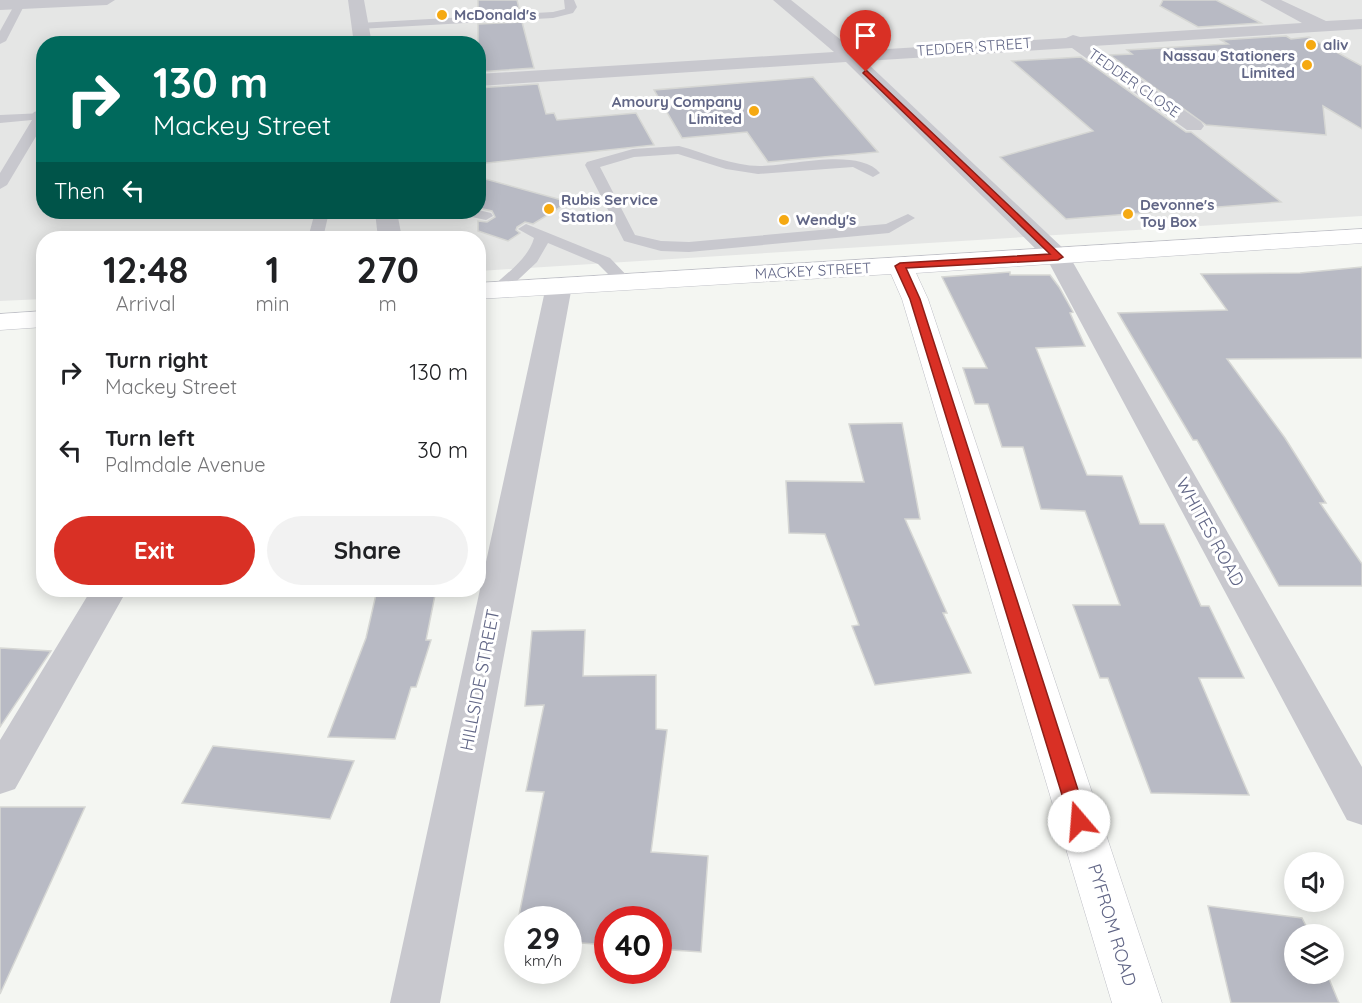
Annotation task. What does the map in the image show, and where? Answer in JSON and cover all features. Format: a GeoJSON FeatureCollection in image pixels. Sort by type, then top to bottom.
{"type":"FeatureCollection","features":[{"type":"Feature","properties":{"kind":"main road","name":"MACKEY STREET"},"geometry":{"type":"LineString","coordinates":[[488,291],[1058,257],[1362,236]]}},
{"type":"Feature","properties":{"kind":"main road","name":"PYFROM ROAD"},"geometry":{"type":"LineString","coordinates":[[900,266],[915,299],[1137,1003]]}},
{"type":"Feature","properties":{"kind":"main road"},"geometry":{"type":"LineString","coordinates":[[0,322],[36,320]]}},
{"type":"Feature","properties":{"kind":"street"},"geometry":{"type":"LineString","coordinates":[[0,5],[107,0]]}},
{"type":"Feature","properties":{"kind":"street"},"geometry":{"type":"LineString","coordinates":[[356,0],[361,36]]}},
{"type":"Feature","properties":{"kind":"street","name":"WHITES ROAD"},"geometry":{"type":"LineString","coordinates":[[781,0],[850,56],[1058,257],[1362,807]]}},
{"type":"Feature","properties":{"kind":"street"},"geometry":{"type":"LineString","coordinates":[[1268,0],[1352,40]]}},
{"type":"Feature","properties":{"kind":"street","name":"TEDDER STREET"},"geometry":{"type":"LineString","coordinates":[[486,79],[1073,40],[1362,24]]}},
{"type":"Feature","properties":{"kind":"street","name":"TEDDER CLOSE"},"geometry":{"type":"LineString","coordinates":[[1073,40],[1194,126]]}},
{"type":"Feature","properties":{"kind":"street","name":"HILLSIDE STREET"},"geometry":{"type":"LineString","coordinates":[[415,1003],[559,286]]}},
{"type":"Feature","properties":{"kind":"street"},"geometry":{"type":"LineString","coordinates":[[0,777],[105,597]]}},
{"type":"Feature","properties":{"kind":"lane"},"geometry":{"type":"LineString","coordinates":[[359,26],[553,15],[569,11],[572,7],[569,0]]}},
{"type":"Feature","properties":{"kind":"lane"},"geometry":{"type":"LineString","coordinates":[[0,41],[20,4]]}},
{"type":"Feature","properties":{"kind":"lane"},"geometry":{"type":"LineString","coordinates":[[0,119],[36,116]]}},
{"type":"Feature","properties":{"kind":"lane"},"geometry":{"type":"LineString","coordinates":[[0,186],[36,126]]}},
{"type":"Feature","properties":{"kind":"lane"},"geometry":{"type":"LineString","coordinates":[[873,173],[855,163],[758,170],[731,166],[679,150],[633,153],[592,165],[629,238],[661,246],[689,247],[889,228],[908,218]]}},
{"type":"Feature","properties":{"kind":"lane"},"geometry":{"type":"LineString","coordinates":[[526,229],[604,261],[625,282]]}},
{"type":"Feature","properties":{"kind":"lane"},"geometry":{"type":"LineString","coordinates":[[488,291],[535,254],[542,235]]}},
{"type":"Feature","properties":{"kind":"shaded area"},"geometry":{"type":"Polygon","coordinates":[[[0,0],[1362,0],[1362,216],[486,271],[486,231],[36,231],[36,299],[0,301],[0,0]]]}},
{"type":"Feature","properties":{"kind":"building"},"geometry":{"type":"Polygon","coordinates":[[[478,0],[517,0],[520,12],[478,14],[478,0]]]}},
{"type":"Feature","properties":{"kind":"building"},"geometry":{"type":"Polygon","coordinates":[[[1163,0],[1216,0],[1261,23],[1198,27],[1160,6],[1163,0]]]}},
{"type":"Feature","properties":{"kind":"building"},"geometry":{"type":"Polygon","coordinates":[[[522,22],[534,68],[486,71],[486,36],[478,36],[478,24],[522,22]]]}},
{"type":"Feature","properties":{"kind":"building"},"geometry":{"type":"Polygon","coordinates":[[[1286,36],[1291,39],[1309,37],[1362,66],[1362,129],[1323,106],[1326,135],[1206,125],[1110,55],[1132,54],[1127,50],[1228,44],[1221,40],[1286,36]]]}},
{"type":"Feature","properties":{"kind":"building"},"geometry":{"type":"Polygon","coordinates":[[[1081,57],[1186,132],[1191,132],[1281,202],[1066,219],[1000,157],[1093,131],[1012,61],[1081,57]]]}},
{"type":"Feature","properties":{"kind":"building","name":"Amoury Company Limited"},"geometry":{"type":"Polygon","coordinates":[[[813,77],[878,152],[768,162],[747,132],[682,138],[654,90],[813,77]]]}},
{"type":"Feature","properties":{"kind":"building"},"geometry":{"type":"Polygon","coordinates":[[[538,84],[546,114],[554,113],[557,120],[636,113],[654,145],[486,163],[486,87],[538,84]]]}},
{"type":"Feature","properties":{"kind":"building"},"geometry":{"type":"Polygon","coordinates":[[[486,179],[569,202],[533,224],[525,222],[517,227],[516,230],[520,233],[508,241],[486,234],[486,231],[478,231],[478,221],[487,222],[495,217],[492,211],[486,210],[486,179]]]}},
{"type":"Feature","properties":{"kind":"building"},"geometry":{"type":"Polygon","coordinates":[[[1362,267],[1362,358],[1227,359],[1285,438],[1326,503],[1320,503],[1362,564],[1362,586],[1279,586],[1197,440],[1193,440],[1118,313],[1227,310],[1201,274],[1300,273],[1362,267]]]}},
{"type":"Feature","properties":{"kind":"building"},"geometry":{"type":"Polygon","coordinates":[[[1010,272],[1010,275],[1050,275],[1059,287],[1073,312],[1070,313],[1085,346],[1036,348],[1087,475],[1122,476],[1140,524],[1164,524],[1201,606],[1209,606],[1244,678],[1199,678],[1249,795],[1151,793],[1108,678],[1100,678],[1073,605],[1120,605],[1085,511],[1041,509],[1023,447],[1002,447],[988,404],[975,404],[963,368],[987,368],[942,277],[1010,272]]]}},
{"type":"Feature","properties":{"kind":"building"},"geometry":{"type":"Polygon","coordinates":[[[902,423],[920,519],[905,519],[947,613],[943,613],[971,673],[875,685],[852,626],[859,625],[825,534],[789,533],[786,481],[864,482],[849,424],[902,423]]]}},
{"type":"Feature","properties":{"kind":"building"},"geometry":{"type":"Polygon","coordinates":[[[375,597],[435,597],[426,640],[431,640],[416,687],[411,687],[395,739],[328,737],[366,638],[375,597]]]}},
{"type":"Feature","properties":{"kind":"building"},"geometry":{"type":"Polygon","coordinates":[[[585,630],[583,676],[656,675],[656,729],[667,730],[651,852],[708,856],[701,952],[672,950],[672,906],[594,906],[594,944],[582,943],[582,906],[521,906],[544,792],[526,791],[544,705],[525,706],[532,631],[585,630]]]}},
{"type":"Feature","properties":{"kind":"building"},"geometry":{"type":"Polygon","coordinates":[[[0,648],[51,651],[0,727],[0,648]]]}},
{"type":"Feature","properties":{"kind":"building"},"geometry":{"type":"Polygon","coordinates":[[[213,746],[354,761],[330,819],[182,803],[213,746]]]}},
{"type":"Feature","properties":{"kind":"building"},"geometry":{"type":"Polygon","coordinates":[[[0,807],[85,807],[0,994],[0,807]]]}},
{"type":"Feature","properties":{"kind":"building"},"geometry":{"type":"Polygon","coordinates":[[[1208,906],[1302,918],[1305,924],[1284,924],[1284,984],[1331,984],[1339,1003],[1231,1003],[1208,906]]]}},
{"type":"Feature","properties":{"kind":"place","name":"McDonald's"},"geometry":{"type":"Point","coordinates":[442,15]}},
{"type":"Feature","properties":{"kind":"place","name":"aliv"},"geometry":{"type":"Point","coordinates":[1311,45]}},
{"type":"Feature","properties":{"kind":"place","name":"Nassau Stationers Limited"},"geometry":{"type":"Point","coordinates":[1307,65]}},
{"type":"Feature","properties":{"kind":"place","name":"Amoury Company Limited"},"geometry":{"type":"Point","coordinates":[754,111]}},
{"type":"Feature","properties":{"kind":"place","name":"Rubis Service Station"},"geometry":{"type":"Point","coordinates":[549,209]}},
{"type":"Feature","properties":{"kind":"place","name":"Devonne's Toy Box"},"geometry":{"type":"Point","coordinates":[1128,214]}},
{"type":"Feature","properties":{"kind":"place","name":"Wendy's"},"geometry":{"type":"Point","coordinates":[784,220]}},
{"type":"Feature","properties":{"kind":"route"},"geometry":{"type":"LineString","coordinates":[[866,72],[1058,257],[900,266],[915,299],[1079,821]]}}]}
